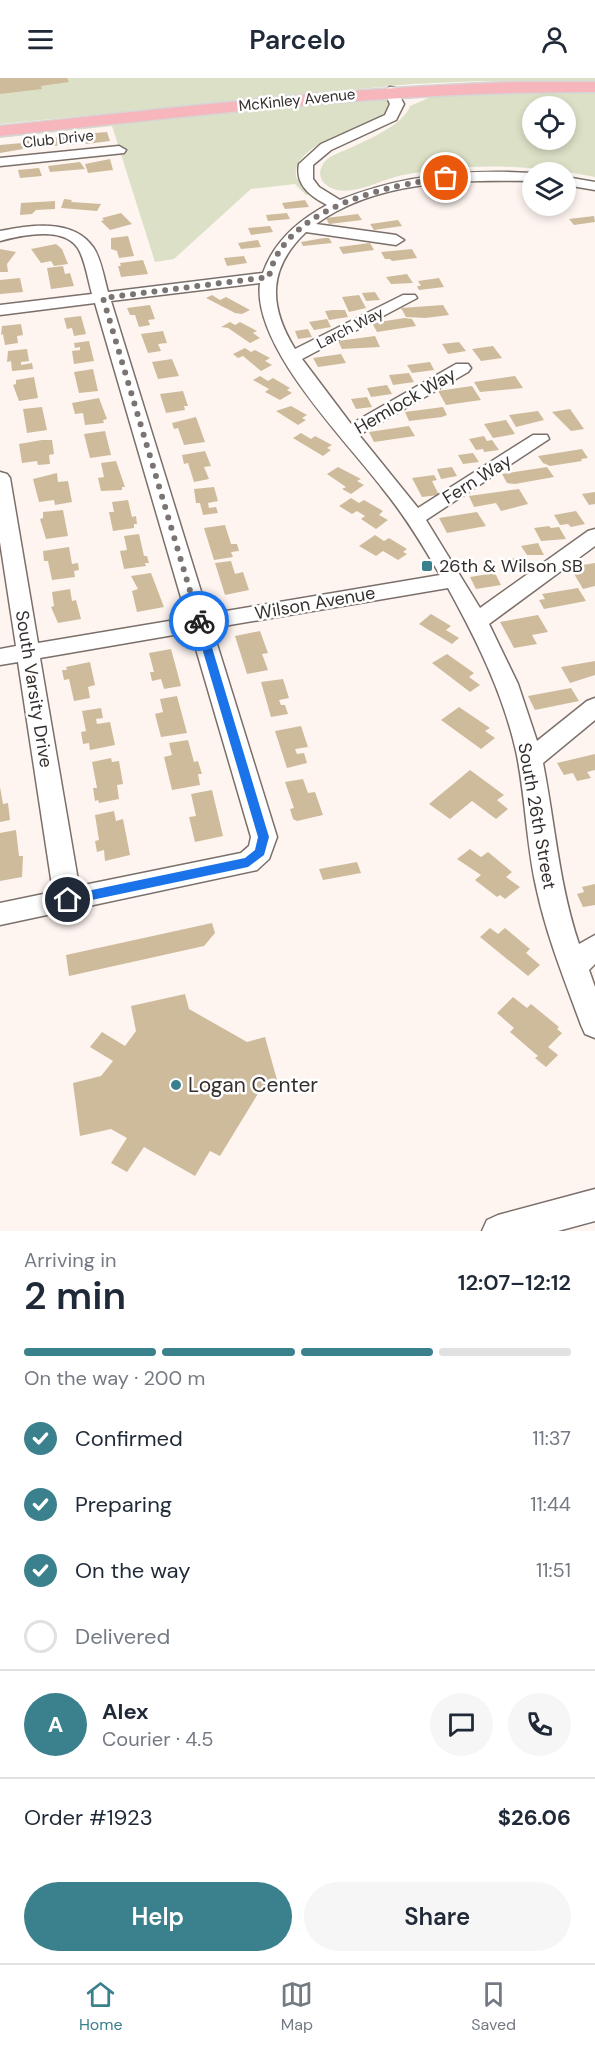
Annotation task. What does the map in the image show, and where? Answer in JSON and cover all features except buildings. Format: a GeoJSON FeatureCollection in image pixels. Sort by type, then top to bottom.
{"type":"FeatureCollection","features":[{"type":"Feature","properties":{"kind":"main road","name":"McKinley Avenue"},"geometry":{"type":"LineString","coordinates":[[0,131],[390,91],[482,86],[595,87]]}},
{"type":"Feature","properties":{"kind":"street"},"geometry":{"type":"LineString","coordinates":[[339,205],[312,189],[304,176],[306,164],[326,147],[392,117],[397,104],[390,91]]}},
{"type":"Feature","properties":{"kind":"street","name":"Club Drive"},"geometry":{"type":"LineString","coordinates":[[0,162],[119,150]]}},
{"type":"Feature","properties":{"kind":"street"},"geometry":{"type":"LineString","coordinates":[[0,310],[269,277],[274,260],[283,247],[304,227],[339,205],[383,189],[428,180],[489,176],[522,177]]}},
{"type":"Feature","properties":{"kind":"street"},"geometry":{"type":"LineString","coordinates":[[576,183],[595,186]]}},
{"type":"Feature","properties":{"kind":"street"},"geometry":{"type":"LineString","coordinates":[[304,227],[396,240]]}},
{"type":"Feature","properties":{"kind":"street"},"geometry":{"type":"LineString","coordinates":[[0,236],[45,230],[72,237],[87,249],[264,837],[260,852],[248,862],[0,914]]}},
{"type":"Feature","properties":{"kind":"street","name":"South 26th Street"},"geometry":{"type":"LineString","coordinates":[[269,277],[269,312],[292,357],[347,434],[414,519],[453,579],[509,691],[530,760],[548,880],[573,967],[595,1025]]}},
{"type":"Feature","properties":{"kind":"street","name":"Larch Way"},"geometry":{"type":"LineString","coordinates":[[292,357],[409,298]]}},
{"type":"Feature","properties":{"kind":"street","name":"Hemlock Way"},"geometry":{"type":"LineString","coordinates":[[347,434],[462,368]]}},
{"type":"Feature","properties":{"kind":"street","name":"Fern Way"},"geometry":{"type":"LineString","coordinates":[[414,519],[540,440]]}},
{"type":"Feature","properties":{"kind":"street","name":"South Varsity Drive"},"geometry":{"type":"LineString","coordinates":[[0,478],[68,900]]}},
{"type":"Feature","properties":{"kind":"street"},"geometry":{"type":"LineString","coordinates":[[476,622],[595,536]]}},
{"type":"Feature","properties":{"kind":"street","name":"Wilson Avenue"},"geometry":{"type":"LineString","coordinates":[[0,657],[453,579]]}},
{"type":"Feature","properties":{"kind":"street"},"geometry":{"type":"LineString","coordinates":[[530,760],[595,707]]}},
{"type":"Feature","properties":{"kind":"street"},"geometry":{"type":"LineString","coordinates":[[573,967],[595,947]]}},
{"type":"Feature","properties":{"kind":"street"},"geometry":{"type":"LineString","coordinates":[[498,1231],[595,1205]]}},
{"type":"Feature","properties":{"kind":"green space"},"geometry":{"type":"Polygon","coordinates":[[[0,78],[595,78],[595,82],[481,81],[412,84],[0,124],[0,78]]]}},
{"type":"Feature","properties":{"kind":"green space"},"geometry":{"type":"Polygon","coordinates":[[[440,93],[595,93],[595,177],[576,174],[576,162],[522,162],[522,167],[451,168],[427,171],[403,175],[345,191],[330,188],[325,184],[320,171],[325,161],[387,129],[405,114],[410,106],[440,93]]]}},
{"type":"Feature","properties":{"kind":"green space"},"geometry":{"type":"Polygon","coordinates":[[[377,95],[388,100],[386,114],[317,146],[305,155],[298,165],[296,177],[309,194],[306,195],[295,184],[251,189],[174,259],[155,262],[112,126],[0,138],[0,135],[377,95]]]}},
{"type":"Feature","properties":{"kind":"way so far"},"geometry":{"type":"LineString","coordinates":[[199,621],[103,298],[269,277],[274,260],[283,247],[296,233],[326,212],[345,202],[383,189],[446,178]]}},
{"type":"Feature","properties":{"kind":"place","name":"26th & Wilson SB"},"geometry":{"type":"Point","coordinates":[427,566]}},
{"type":"Feature","properties":{"kind":"place","name":"Logan Center"},"geometry":{"type":"Point","coordinates":[176,1085]}},
{"type":"Feature","properties":{"kind":"route"},"geometry":{"type":"LineString","coordinates":[[68,900],[248,862],[260,852],[264,837],[199,621]]}}]}
